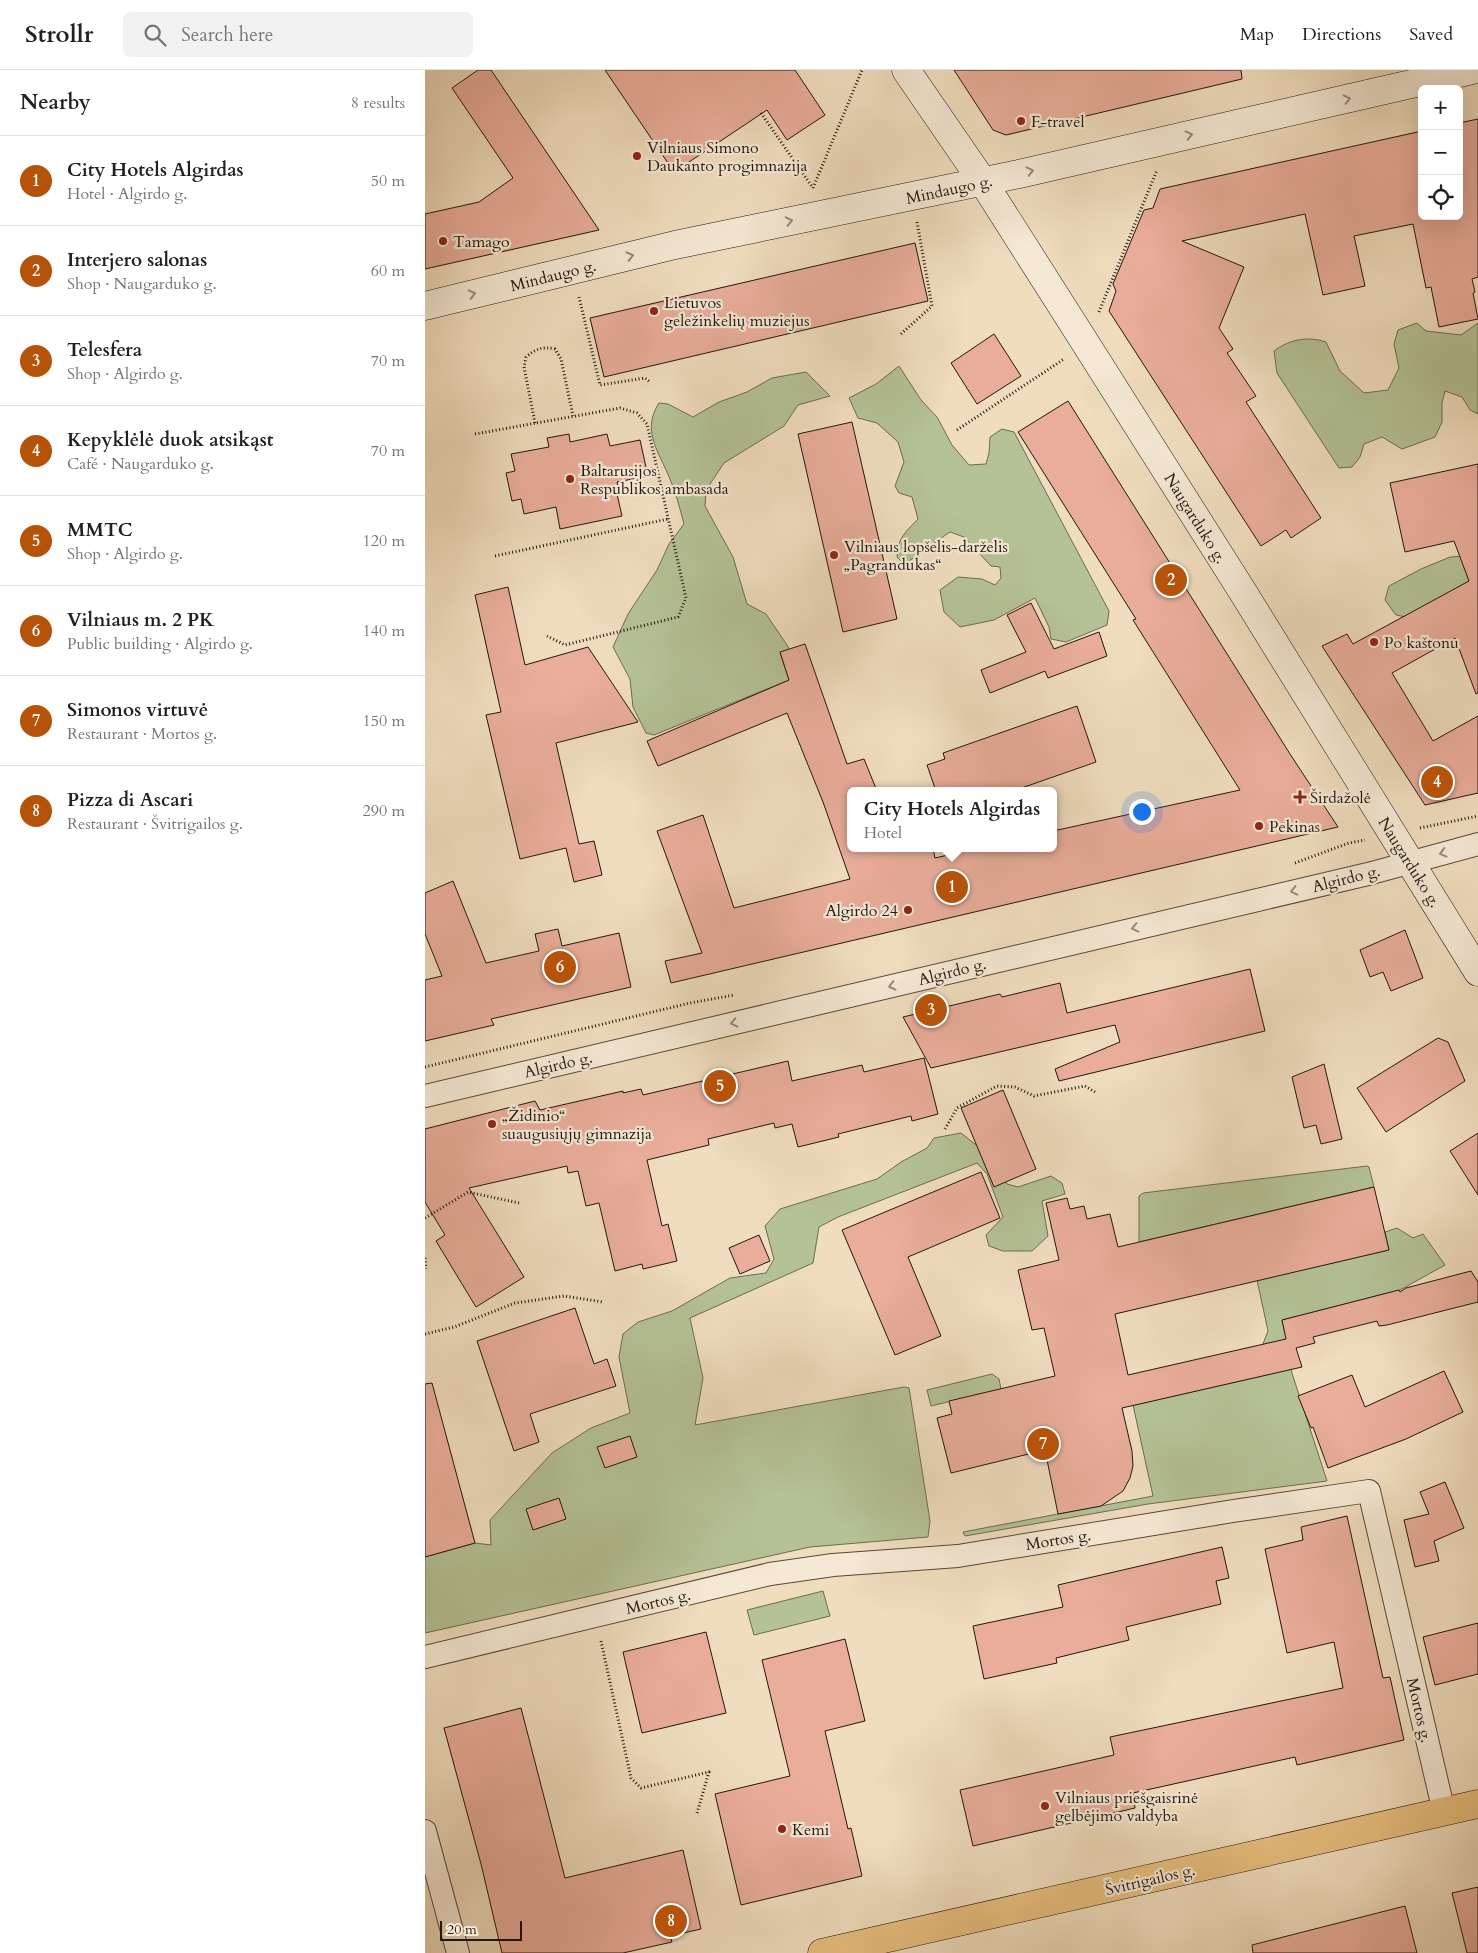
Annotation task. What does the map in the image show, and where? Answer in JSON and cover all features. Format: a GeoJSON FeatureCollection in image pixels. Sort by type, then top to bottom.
{"type":"FeatureCollection","features":[{"type":"Feature","properties":{"kind":"main road","name":"Naugarduko g."},"geometry":{"type":"LineString","coordinates":[[905,70],[983,182],[1086,344],[1246,597],[1478,972]]}},
{"type":"Feature","properties":{"kind":"main road","name":"Mindaugo g."},"geometry":{"type":"LineString","coordinates":[[425,306],[675,245],[983,182],[1472,70]]}},
{"type":"Feature","properties":{"kind":"main road","name":"Švitrigailos g."},"geometry":{"type":"LineString","coordinates":[[822,1953],[1478,1804]]}},
{"type":"Feature","properties":{"kind":"street","name":"Algirdo g."},"geometry":{"type":"LineString","coordinates":[[425,1096],[1368,874],[1478,844]]}},
{"type":"Feature","properties":{"kind":"street","name":"Mortos g."},"geometry":{"type":"LineString","coordinates":[[425,1657],[770,1574],[833,1565],[958,1556],[1369,1491],[1444,1812]]}},
{"type":"Feature","properties":{"kind":"street"},"geometry":{"type":"LineString","coordinates":[[425,1832],[458,1953]]}},
{"type":"Feature","properties":{"kind":"path"},"geometry":{"type":"LineString","coordinates":[[801,219],[862,70]]}},
{"type":"Feature","properties":{"kind":"path"},"geometry":{"type":"LineString","coordinates":[[761,113],[813,188]]}},
{"type":"Feature","properties":{"kind":"path"},"geometry":{"type":"LineString","coordinates":[[957,430],[1086,344],[1170,139]]}},
{"type":"Feature","properties":{"kind":"path"},"geometry":{"type":"LineString","coordinates":[[901,334],[932,306],[913,196]]}},
{"type":"Feature","properties":{"kind":"path"},"geometry":{"type":"LineString","coordinates":[[573,270],[600,384],[645,378],[650,382]]}},
{"type":"Feature","properties":{"kind":"path"},"geometry":{"type":"LineString","coordinates":[[535,423],[524,367],[526,357],[535,350],[545,347],[555,349],[561,359],[573,416]]}},
{"type":"Feature","properties":{"kind":"path"},"geometry":{"type":"LineString","coordinates":[[475,434],[620,408],[637,413],[647,424],[686,598],[678,617],[565,645],[547,636]]}},
{"type":"Feature","properties":{"kind":"path"},"geometry":{"type":"LineString","coordinates":[[495,556],[668,519]]}},
{"type":"Feature","properties":{"kind":"path"},"geometry":{"type":"LineString","coordinates":[[945,1129],[957,1108],[997,1086],[1015,1087],[1035,1096],[1085,1086],[1095,1092]]}},
{"type":"Feature","properties":{"kind":"path"},"geometry":{"type":"LineString","coordinates":[[425,1218],[468,1192],[519,1203]]}},
{"type":"Feature","properties":{"kind":"path"},"geometry":{"type":"LineString","coordinates":[[425,1258],[426,1269]]}},
{"type":"Feature","properties":{"kind":"path"},"geometry":{"type":"LineString","coordinates":[[425,1334],[454,1328],[515,1303],[564,1296],[603,1302]]}},
{"type":"Feature","properties":{"kind":"path"},"geometry":{"type":"LineString","coordinates":[[596,1616],[631,1778],[641,1788],[709,1772],[697,1813]]}},
{"type":"Feature","properties":{"kind":"green space"},"geometry":{"type":"Polygon","coordinates":[[[1417,323],[1426,331],[1461,335],[1478,323],[1478,414],[1470,410],[1462,397],[1445,391],[1442,403],[1442,422],[1435,437],[1402,449],[1382,437],[1364,444],[1360,457],[1352,467],[1339,468],[1277,373],[1274,351],[1293,341],[1313,339],[1326,342],[1340,371],[1364,393],[1388,390],[1399,368],[1394,344],[1398,330],[1417,323]]]}},
{"type":"Feature","properties":{"kind":"green space"},"geometry":{"type":"Polygon","coordinates":[[[899,366],[921,400],[937,417],[952,445],[969,465],[986,464],[990,437],[1002,429],[1014,432],[1109,611],[1107,625],[1066,642],[1051,639],[1049,627],[1035,598],[994,620],[960,627],[944,612],[940,590],[958,577],[982,579],[995,585],[1001,578],[1000,567],[991,566],[964,537],[950,532],[910,560],[903,563],[897,557],[901,540],[918,519],[912,497],[899,493],[895,486],[904,462],[898,442],[877,423],[858,418],[849,398],[876,384],[899,366]]]}},
{"type":"Feature","properties":{"kind":"green space"},"geometry":{"type":"Polygon","coordinates":[[[806,372],[830,396],[798,405],[784,426],[724,463],[706,490],[705,506],[733,557],[747,604],[766,614],[789,649],[780,653],[789,680],[654,735],[646,733],[633,707],[630,679],[613,647],[628,614],[657,570],[669,544],[684,524],[672,484],[654,441],[652,423],[654,413],[659,403],[668,404],[693,417],[719,402],[747,392],[772,378],[806,372]]]}},
{"type":"Feature","properties":{"kind":"green space"},"geometry":{"type":"Polygon","coordinates":[[[1478,555],[1478,569],[1467,575],[1469,581],[1405,617],[1396,615],[1385,600],[1389,586],[1421,569],[1450,557],[1478,555]]]}},
{"type":"Feature","properties":{"kind":"green space"},"geometry":{"type":"Polygon","coordinates":[[[961,1133],[980,1148],[1007,1184],[1018,1187],[1051,1176],[1062,1183],[1065,1194],[1042,1201],[1048,1236],[1032,1251],[1003,1251],[989,1246],[986,1235],[1003,1217],[987,1174],[977,1163],[838,1217],[819,1227],[813,1263],[690,1318],[703,1378],[695,1425],[904,1387],[909,1388],[930,1521],[928,1537],[810,1547],[425,1633],[425,1557],[475,1543],[491,1545],[490,1520],[552,1453],[591,1428],[630,1413],[619,1357],[623,1334],[638,1322],[672,1311],[730,1278],[766,1273],[774,1259],[765,1226],[780,1209],[877,1179],[901,1162],[927,1148],[934,1138],[961,1133]]]}},
{"type":"Feature","properties":{"kind":"green space"},"geometry":{"type":"Polygon","coordinates":[[[1369,1167],[1374,1187],[1139,1242],[1139,1196],[1143,1193],[1369,1167]]]}},
{"type":"Feature","properties":{"kind":"green space"},"geometry":{"type":"Polygon","coordinates":[[[1397,1228],[1413,1238],[1423,1234],[1445,1265],[1400,1290],[1282,1320],[1289,1349],[1290,1367],[1327,1481],[1148,1504],[965,1536],[963,1532],[1153,1496],[1133,1405],[1270,1374],[1263,1344],[1268,1331],[1257,1280],[1389,1250],[1385,1232],[1397,1228]]]}},
{"type":"Feature","properties":{"kind":"green space"},"geometry":{"type":"Polygon","coordinates":[[[992,1374],[999,1379],[1001,1389],[931,1406],[927,1390],[992,1374]]]}},
{"type":"Feature","properties":{"kind":"green space"},"geometry":{"type":"Polygon","coordinates":[[[823,1591],[830,1616],[754,1635],[747,1610],[823,1591]]]}},
{"type":"Feature","properties":{"kind":"building"},"geometry":{"type":"Polygon","coordinates":[[[478,70],[491,70],[599,230],[425,269],[425,214],[479,202],[513,178],[452,88],[478,70]]]}},
{"type":"Feature","properties":{"kind":"building"},"geometry":{"type":"Polygon","coordinates":[[[605,70],[795,70],[825,115],[787,140],[767,110],[674,172],[605,70]]]}},
{"type":"Feature","properties":{"kind":"building"},"geometry":{"type":"Polygon","coordinates":[[[954,70],[1241,70],[1242,79],[1006,135],[993,130],[954,70]]]}},
{"type":"Feature","properties":{"kind":"building"},"geometry":{"type":"Polygon","coordinates":[[[1478,119],[1478,277],[1472,279],[1478,319],[1439,327],[1431,287],[1426,288],[1413,224],[1354,236],[1365,286],[1323,295],[1305,214],[1182,241],[1244,267],[1219,328],[1233,349],[1227,353],[1256,396],[1246,402],[1321,518],[1291,538],[1286,530],[1261,546],[1109,311],[1116,291],[1113,284],[1144,210],[1153,208],[1160,189],[1418,132],[1418,220],[1463,220],[1463,122],[1478,119]]]}},
{"type":"Feature","properties":{"kind":"building"},"geometry":{"type":"Polygon","coordinates":[[[915,243],[928,301],[604,377],[590,318],[915,243]]]}},
{"type":"Feature","properties":{"kind":"building"},"geometry":{"type":"Polygon","coordinates":[[[994,334],[1021,376],[977,404],[951,363],[994,334]]]}},
{"type":"Feature","properties":{"kind":"building"},"geometry":{"type":"Polygon","coordinates":[[[1068,401],[1338,827],[671,983],[665,961],[702,953],[657,831],[703,815],[734,908],[850,879],[823,802],[787,713],[658,766],[647,741],[789,680],[780,652],[805,644],[847,764],[864,759],[875,787],[847,787],[847,852],[934,852],[935,858],[961,852],[1057,852],[1057,830],[1240,790],[1133,620],[1136,619],[1018,432],[1068,401]]]}},
{"type":"Feature","properties":{"kind":"building"},"geometry":{"type":"Polygon","coordinates":[[[852,422],[897,619],[843,632],[798,434],[852,422]]]}},
{"type":"Feature","properties":{"kind":"building","name":"Baltarusijos Respublikos ambasada"},"geometry":{"type":"Polygon","coordinates":[[[569,434],[570,442],[607,434],[610,446],[640,440],[648,476],[617,482],[620,493],[617,494],[622,516],[560,529],[556,507],[524,514],[521,499],[512,501],[506,473],[515,471],[511,454],[549,447],[547,438],[569,434]]]}},
{"type":"Feature","properties":{"kind":"building"},"geometry":{"type":"Polygon","coordinates":[[[1478,464],[1478,693],[1476,694],[1455,638],[1392,673],[1433,741],[1478,716],[1478,793],[1425,805],[1322,646],[1347,634],[1353,644],[1469,581],[1454,541],[1405,552],[1390,483],[1478,464]]]}},
{"type":"Feature","properties":{"kind":"building"},"geometry":{"type":"Polygon","coordinates":[[[508,587],[525,665],[588,647],[638,722],[556,743],[579,844],[594,841],[602,875],[574,882],[566,848],[520,859],[486,715],[501,712],[475,595],[508,587]]]}},
{"type":"Feature","properties":{"kind":"building"},"geometry":{"type":"Polygon","coordinates":[[[1031,603],[1054,649],[1099,632],[1107,656],[1048,678],[1045,671],[990,693],[981,670],[1026,652],[1007,615],[1031,603]]]}},
{"type":"Feature","properties":{"kind":"building"},"geometry":{"type":"Polygon","coordinates":[[[1077,706],[1096,762],[1024,787],[935,787],[927,765],[945,759],[943,753],[1077,706]]]}},
{"type":"Feature","properties":{"kind":"building"},"geometry":{"type":"Polygon","coordinates":[[[453,881],[486,963],[539,951],[535,934],[558,929],[562,946],[619,933],[631,987],[491,1019],[494,1025],[425,1041],[425,980],[442,976],[425,934],[425,893],[453,881]]]}},
{"type":"Feature","properties":{"kind":"building"},"geometry":{"type":"Polygon","coordinates":[[[1405,930],[1423,978],[1391,991],[1383,972],[1370,977],[1360,950],[1405,930]]]}},
{"type":"Feature","properties":{"kind":"building"},"geometry":{"type":"Polygon","coordinates":[[[1250,969],[1265,1031],[1059,1081],[1055,1069],[1120,1042],[1115,1025],[931,1068],[903,1017],[1000,994],[1002,997],[1060,983],[1067,1013],[1250,969]]]}},
{"type":"Feature","properties":{"kind":"building"},"geometry":{"type":"Polygon","coordinates":[[[1438,1038],[1448,1042],[1465,1081],[1386,1132],[1357,1088],[1438,1038]]]}},
{"type":"Feature","properties":{"kind":"building"},"geometry":{"type":"Polygon","coordinates":[[[924,1058],[938,1114],[912,1121],[911,1116],[838,1134],[839,1137],[798,1147],[792,1124],[775,1128],[774,1123],[708,1139],[709,1145],[647,1160],[662,1226],[668,1224],[677,1261],[643,1269],[642,1264],[615,1271],[599,1203],[586,1206],[578,1171],[568,1173],[567,1166],[469,1188],[524,1277],[476,1307],[436,1241],[445,1235],[425,1202],[425,1129],[535,1101],[540,1110],[623,1091],[623,1093],[641,1089],[643,1095],[788,1061],[792,1081],[862,1065],[864,1072],[924,1058]]]}},
{"type":"Feature","properties":{"kind":"building"},"geometry":{"type":"Polygon","coordinates":[[[1324,1064],[1342,1139],[1321,1144],[1316,1125],[1304,1128],[1292,1077],[1324,1064]]]}},
{"type":"Feature","properties":{"kind":"building"},"geometry":{"type":"Polygon","coordinates":[[[1003,1090],[1036,1169],[994,1187],[961,1108],[1003,1090]]]}},
{"type":"Feature","properties":{"kind":"building"},"geometry":{"type":"Polygon","coordinates":[[[1478,1133],[1478,1195],[1450,1151],[1478,1133]]]}},
{"type":"Feature","properties":{"kind":"building"},"geometry":{"type":"Polygon","coordinates":[[[981,1172],[1000,1218],[908,1257],[941,1336],[895,1355],[842,1230],[981,1172]]]}},
{"type":"Feature","properties":{"kind":"building"},"geometry":{"type":"Polygon","coordinates":[[[1374,1187],[1389,1250],[1115,1314],[1128,1375],[1286,1339],[1282,1320],[1399,1290],[1400,1292],[1406,1288],[1471,1271],[1478,1282],[1478,1302],[1387,1325],[1379,1326],[1377,1321],[1313,1337],[1315,1343],[1296,1348],[1302,1367],[1122,1408],[1132,1451],[1133,1466],[1130,1478],[1123,1491],[1101,1506],[1058,1514],[1045,1450],[951,1473],[937,1418],[952,1414],[949,1401],[1055,1376],[1044,1328],[1032,1330],[1018,1270],[1059,1260],[1046,1203],[1067,1198],[1070,1209],[1084,1206],[1087,1219],[1110,1214],[1118,1247],[1374,1187]]]}},
{"type":"Feature","properties":{"kind":"building"},"geometry":{"type":"Polygon","coordinates":[[[759,1235],[770,1261],[740,1274],[729,1248],[759,1235]]]}},
{"type":"Feature","properties":{"kind":"building"},"geometry":{"type":"Polygon","coordinates":[[[575,1308],[594,1364],[607,1359],[616,1386],[530,1414],[539,1442],[514,1451],[477,1341],[575,1308]]]}},
{"type":"Feature","properties":{"kind":"building"},"geometry":{"type":"Polygon","coordinates":[[[1444,1371],[1463,1412],[1406,1439],[1328,1468],[1313,1427],[1311,1428],[1298,1396],[1352,1375],[1365,1407],[1444,1371]]]}},
{"type":"Feature","properties":{"kind":"building"},"geometry":{"type":"Polygon","coordinates":[[[432,1383],[475,1543],[425,1557],[425,1384],[432,1383]]]}},
{"type":"Feature","properties":{"kind":"building"},"geometry":{"type":"Polygon","coordinates":[[[630,1436],[637,1457],[605,1468],[597,1447],[630,1436]]]}},
{"type":"Feature","properties":{"kind":"building"},"geometry":{"type":"Polygon","coordinates":[[[1445,1482],[1464,1528],[1434,1541],[1439,1561],[1415,1567],[1404,1520],[1429,1514],[1420,1492],[1445,1482]]]}},
{"type":"Feature","properties":{"kind":"building"},"geometry":{"type":"Polygon","coordinates":[[[559,1498],[566,1519],[533,1530],[526,1509],[559,1498]]]}},
{"type":"Feature","properties":{"kind":"building"},"geometry":{"type":"Polygon","coordinates":[[[1347,1516],[1383,1678],[1390,1677],[1404,1740],[1297,1765],[1295,1757],[1133,1793],[1135,1808],[973,1846],[960,1790],[1114,1755],[1110,1737],[1343,1688],[1334,1642],[1287,1653],[1265,1549],[1303,1540],[1301,1527],[1347,1516]]]}},
{"type":"Feature","properties":{"kind":"building"},"geometry":{"type":"Polygon","coordinates":[[[1222,1547],[1229,1578],[1216,1581],[1221,1604],[1126,1627],[1129,1640],[1056,1658],[1057,1663],[984,1679],[973,1626],[1063,1607],[1058,1585],[1222,1547]]]}},
{"type":"Feature","properties":{"kind":"building"},"geometry":{"type":"Polygon","coordinates":[[[1478,1623],[1478,1674],[1435,1685],[1423,1637],[1478,1623]]]}},
{"type":"Feature","properties":{"kind":"building"},"geometry":{"type":"Polygon","coordinates":[[[706,1632],[726,1713],[642,1733],[623,1652],[706,1632]]]}},
{"type":"Feature","properties":{"kind":"building"},"geometry":{"type":"Polygon","coordinates":[[[845,1639],[865,1721],[825,1731],[848,1829],[851,1828],[862,1876],[741,1905],[715,1794],[790,1776],[762,1660],[845,1639]]]}},
{"type":"Feature","properties":{"kind":"building"},"geometry":{"type":"Polygon","coordinates":[[[521,1708],[565,1878],[683,1850],[701,1929],[670,1936],[672,1942],[623,1953],[502,1953],[481,1864],[444,1728],[521,1708]]]}},
{"type":"Feature","properties":{"kind":"building"},"geometry":{"type":"Polygon","coordinates":[[[1478,1887],[1478,1953],[1467,1953],[1452,1893],[1478,1887]]]}},
{"type":"Feature","properties":{"kind":"building"},"geometry":{"type":"Polygon","coordinates":[[[1405,1906],[1417,1953],[1253,1953],[1252,1945],[1405,1906]]]}},
{"type":"Feature","properties":{"kind":"place","name":"F-travel"},"geometry":{"type":"Point","coordinates":[1021,121]}},
{"type":"Feature","properties":{"kind":"place","name":"Vilniaus Simono Daukanto progimnazija"},"geometry":{"type":"Point","coordinates":[637,156]}},
{"type":"Feature","properties":{"kind":"place","name":"Tamago"},"geometry":{"type":"Point","coordinates":[443,241]}},
{"type":"Feature","properties":{"kind":"place","name":"Lietuvos geležinkelių muziejus"},"geometry":{"type":"Point","coordinates":[654,311]}},
{"type":"Feature","properties":{"kind":"place","name":"Baltarusijos Respublikos ambasada"},"geometry":{"type":"Point","coordinates":[570,479]}},
{"type":"Feature","properties":{"kind":"place","name":"Vilniaus lopšelis-darželis „Pagrandukas“"},"geometry":{"type":"Point","coordinates":[834,555]}},
{"type":"Feature","properties":{"kind":"place","name":"Interjero salonas"},"geometry":{"type":"Point","coordinates":[1171,580]}},
{"type":"Feature","properties":{"kind":"place","name":"Po kaštonu"},"geometry":{"type":"Point","coordinates":[1374,642]}},
{"type":"Feature","properties":{"kind":"place","name":"Kepyklėlė duok atsikąst"},"geometry":{"type":"Point","coordinates":[1437,782]}},
{"type":"Feature","properties":{"kind":"place","name":"Širdažolė"},"geometry":{"type":"Point","coordinates":[1300,797]}},
{"type":"Feature","properties":{"kind":"place","name":"Pekinas"},"geometry":{"type":"Point","coordinates":[1259,826]}},
{"type":"Feature","properties":{"kind":"place","name":"City Hotels Algirdas"},"geometry":{"type":"Point","coordinates":[952,887]}},
{"type":"Feature","properties":{"kind":"place","name":"Algirdo 24"},"geometry":{"type":"Point","coordinates":[908,910]}},
{"type":"Feature","properties":{"kind":"place","name":"Vilniaus m. 2 PK"},"geometry":{"type":"Point","coordinates":[560,967]}},
{"type":"Feature","properties":{"kind":"place","name":"Telesfera"},"geometry":{"type":"Point","coordinates":[931,1010]}},
{"type":"Feature","properties":{"kind":"place","name":"MMTC"},"geometry":{"type":"Point","coordinates":[720,1086]}},
{"type":"Feature","properties":{"kind":"place","name":"„Židinio“ suaugusiųjų gimnazija"},"geometry":{"type":"Point","coordinates":[492,1124]}},
{"type":"Feature","properties":{"kind":"place","name":"Simonos virtuvė"},"geometry":{"type":"Point","coordinates":[1043,1444]}},
{"type":"Feature","properties":{"kind":"place","name":"Vilniaus priešgaisrinė gelbėjimo valdyba"},"geometry":{"type":"Point","coordinates":[1045,1806]}},
{"type":"Feature","properties":{"kind":"place","name":"Kemi"},"geometry":{"type":"Point","coordinates":[782,1829]}},
{"type":"Feature","properties":{"kind":"place","name":"Pizza di Ascari"},"geometry":{"type":"Point","coordinates":[671,1921]}}]}
